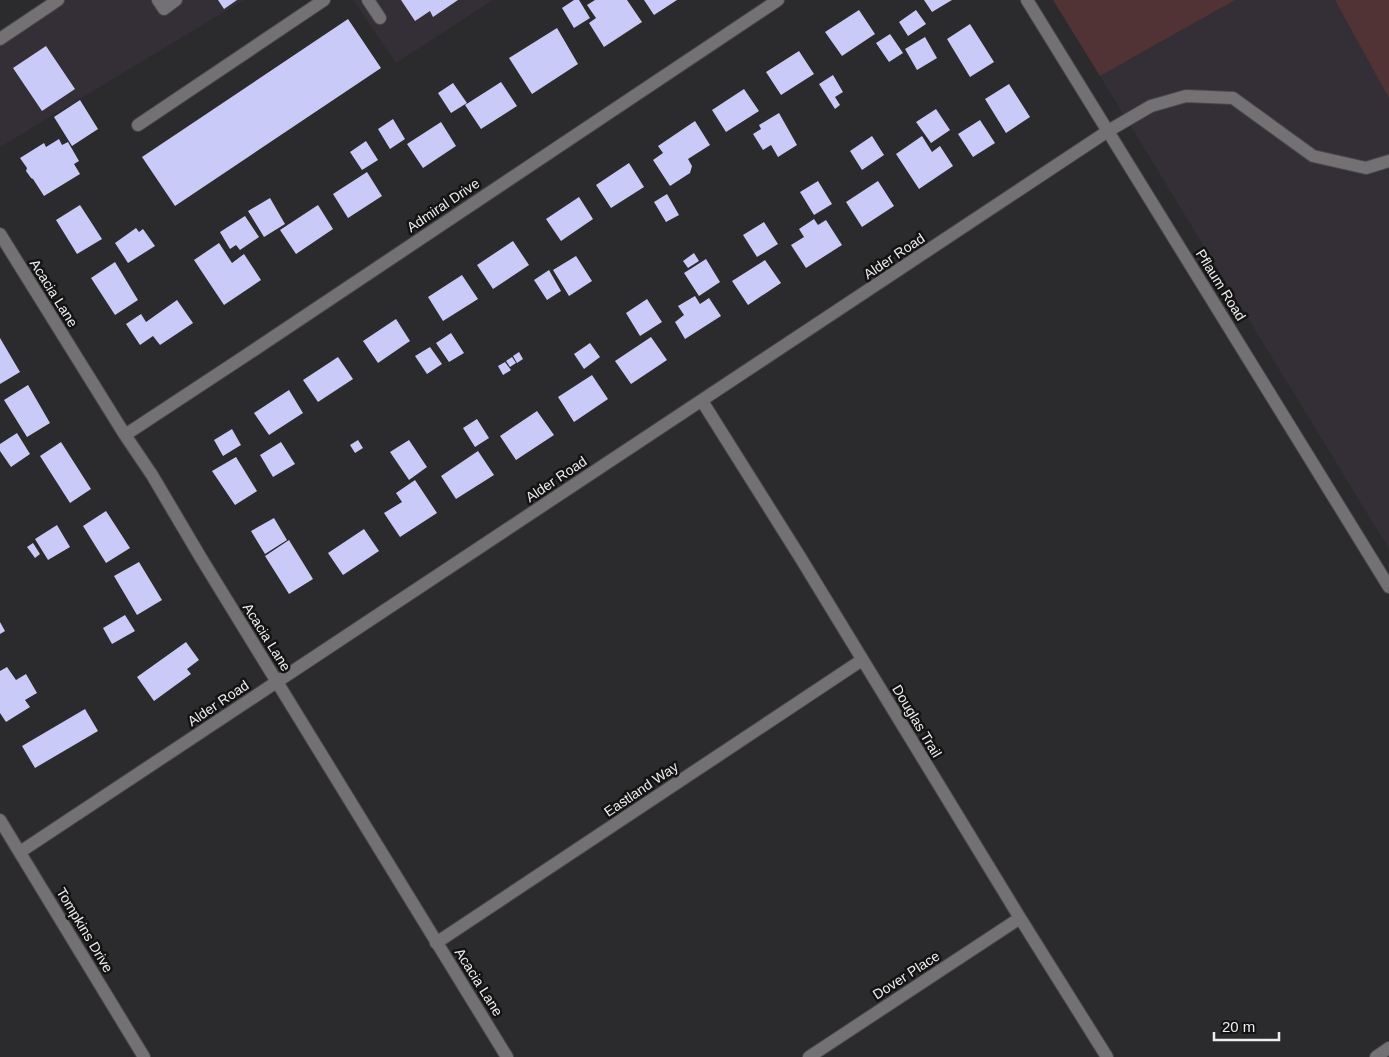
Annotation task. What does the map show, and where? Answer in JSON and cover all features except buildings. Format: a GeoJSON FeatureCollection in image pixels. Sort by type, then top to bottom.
{"type":"FeatureCollection","features":[{"type":"Feature","properties":{"kind":"street"},"geometry":{"type":"LineString","coordinates":[[0,39],[57,0]]}},
{"type":"Feature","properties":{"kind":"street"},"geometry":{"type":"LineString","coordinates":[[158,0],[164,9],[176,0]]}},
{"type":"Feature","properties":{"kind":"street"},"geometry":{"type":"LineString","coordinates":[[138,124],[324,0]]}},
{"type":"Feature","properties":{"kind":"street"},"geometry":{"type":"LineString","coordinates":[[368,0],[380,18]]}},
{"type":"Feature","properties":{"kind":"street","name":"Admiral Drive"},"geometry":{"type":"LineString","coordinates":[[124,435],[778,0]]}},
{"type":"Feature","properties":{"kind":"street","name":"Pflaum Road"},"geometry":{"type":"LineString","coordinates":[[1027,0],[1389,587]]}},
{"type":"Feature","properties":{"kind":"street","name":"Alder Road"},"geometry":{"type":"LineString","coordinates":[[20,852],[1108,131],[1151,106],[1186,96],[1233,98],[1313,156],[1366,168],[1389,161]]}},
{"type":"Feature","properties":{"kind":"street","name":"Acacia Lane"},"geometry":{"type":"LineString","coordinates":[[0,234],[124,435],[152,475],[507,1057]]}},
{"type":"Feature","properties":{"kind":"street","name":"Douglas Trail"},"geometry":{"type":"LineString","coordinates":[[702,401],[1107,1057]]}},
{"type":"Feature","properties":{"kind":"street","name":"Eastland Way"},"geometry":{"type":"LineString","coordinates":[[436,943],[862,660]]}},
{"type":"Feature","properties":{"kind":"street","name":"Tompkins Drive"},"geometry":{"type":"LineString","coordinates":[[2,828],[20,852],[144,1057]]}},
{"type":"Feature","properties":{"kind":"street","name":"Dover Place"},"geometry":{"type":"LineString","coordinates":[[809,1057],[1020,918]]}},
{"type":"Feature","properties":{"kind":"street"},"geometry":{"type":"LineString","coordinates":[[1376,1057],[1389,1048]]}},
{"type":"Feature","properties":{"kind":"shaded area"},"geometry":{"type":"Polygon","coordinates":[[[58,0],[244,0],[0,147],[0,39],[58,0]]]}},
{"type":"Feature","properties":{"kind":"shaded area"},"geometry":{"type":"Polygon","coordinates":[[[353,0],[493,0],[396,63],[353,0]]]}},
{"type":"Feature","properties":{"kind":"shaded area"},"geometry":{"type":"Polygon","coordinates":[[[1053,0],[1235,0],[1100,76],[1053,0]]]}},
{"type":"Feature","properties":{"kind":"shaded area"},"geometry":{"type":"Polygon","coordinates":[[[1235,0],[1389,0],[1389,549],[1100,76],[1235,0]]]}},
{"type":"Feature","properties":{"kind":"shaded area"},"geometry":{"type":"Polygon","coordinates":[[[1335,0],[1389,0],[1389,98],[1335,0]]]}}]}
